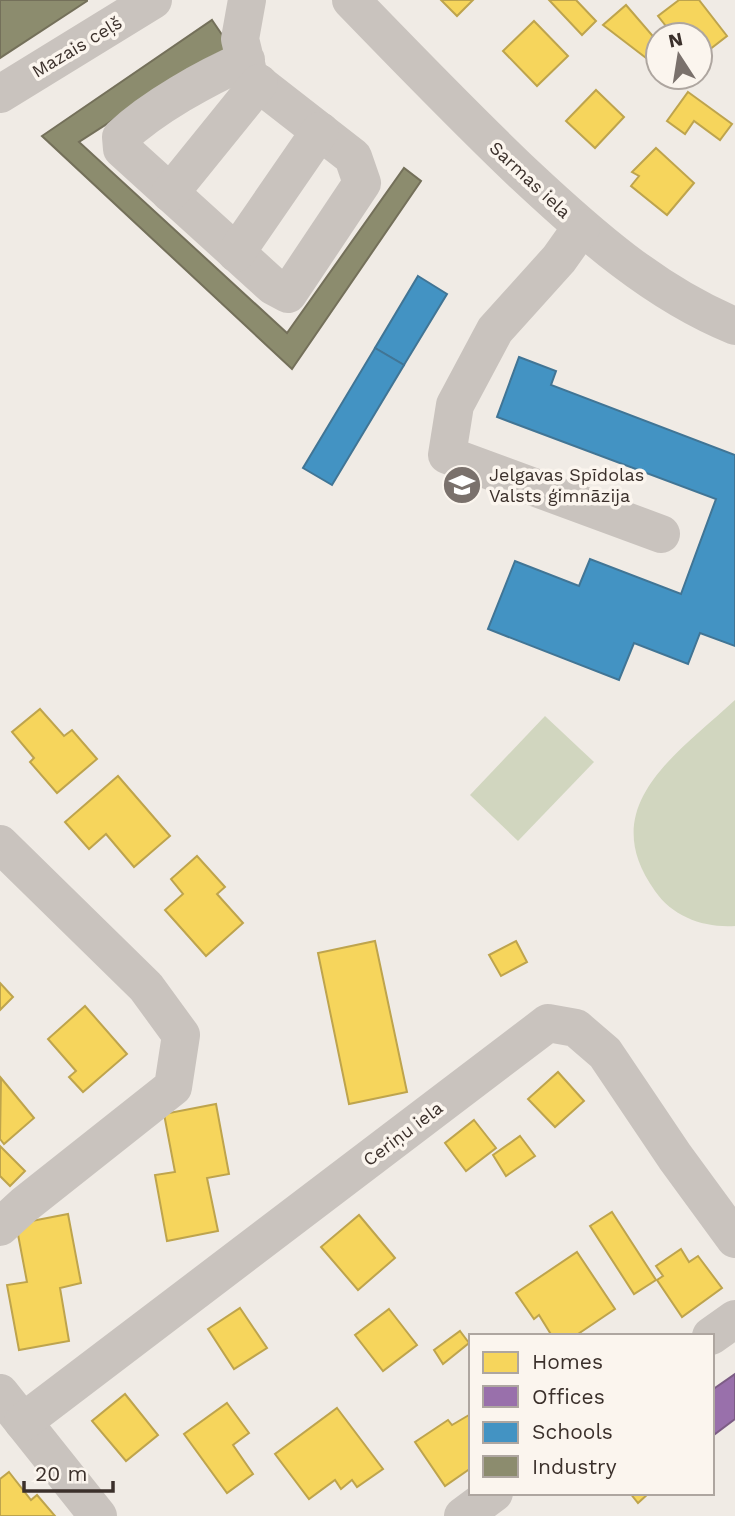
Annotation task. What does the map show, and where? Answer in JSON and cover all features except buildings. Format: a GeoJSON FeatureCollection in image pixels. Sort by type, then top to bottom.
{"type":"FeatureCollection","features":[{"type":"Feature","properties":{"kind":"street","name":"Mazais ceļš"},"geometry":{"type":"LineString","coordinates":[[0,94],[153,0]]}},
{"type":"Feature","properties":{"kind":"street"},"geometry":{"type":"LineString","coordinates":[[247,0],[240,38],[252,71],[353,157],[362,183],[288,294],[272,286],[122,149],[121,137],[134,125],[217,73],[252,71]]}},
{"type":"Feature","properties":{"kind":"street","name":"Sarmas iela"},"geometry":{"type":"LineString","coordinates":[[351,0],[461,115],[581,228],[625,262],[688,303],[735,326]]}},
{"type":"Feature","properties":{"kind":"street"},"geometry":{"type":"LineString","coordinates":[[170,193],[252,71]]}},
{"type":"Feature","properties":{"kind":"street"},"geometry":{"type":"LineString","coordinates":[[236,253],[320,131]]}},
{"type":"Feature","properties":{"kind":"street"},"geometry":{"type":"LineString","coordinates":[[581,228],[559,259],[495,330],[454,405],[447,455],[661,534]]}},
{"type":"Feature","properties":{"kind":"street"},"geometry":{"type":"LineString","coordinates":[[0,844],[146,987],[181,1035],[173,1087],[0,1227]]}},
{"type":"Feature","properties":{"kind":"street","name":"Ceriņu iela"},"geometry":{"type":"LineString","coordinates":[[12,1408],[548,1023],[576,1028],[605,1053],[675,1157],[735,1239]]}},
{"type":"Feature","properties":{"kind":"street"},"geometry":{"type":"LineString","coordinates":[[714,1335],[735,1319]]}},
{"type":"Feature","properties":{"kind":"street"},"geometry":{"type":"LineString","coordinates":[[12,1408],[98,1516]]}},
{"type":"Feature","properties":{"kind":"street"},"geometry":{"type":"LineString","coordinates":[[463,1516],[491,1495]]}},
{"type":"Feature","properties":{"kind":"green space"},"geometry":{"type":"Polygon","coordinates":[[[735,700],[735,926],[723,926],[690,919],[662,900],[639,861],[634,833],[638,807],[650,784],[689,741],[735,700]]]}},
{"type":"Feature","properties":{"kind":"green space"},"geometry":{"type":"Polygon","coordinates":[[[545,716],[594,762],[518,841],[470,795],[545,716]]]}},
{"type":"Feature","properties":{"kind":"place","name":"Jelgavas Spīdolas Valsts ģimnāzija"},"geometry":{"type":"Point","coordinates":[462,485]}}]}
